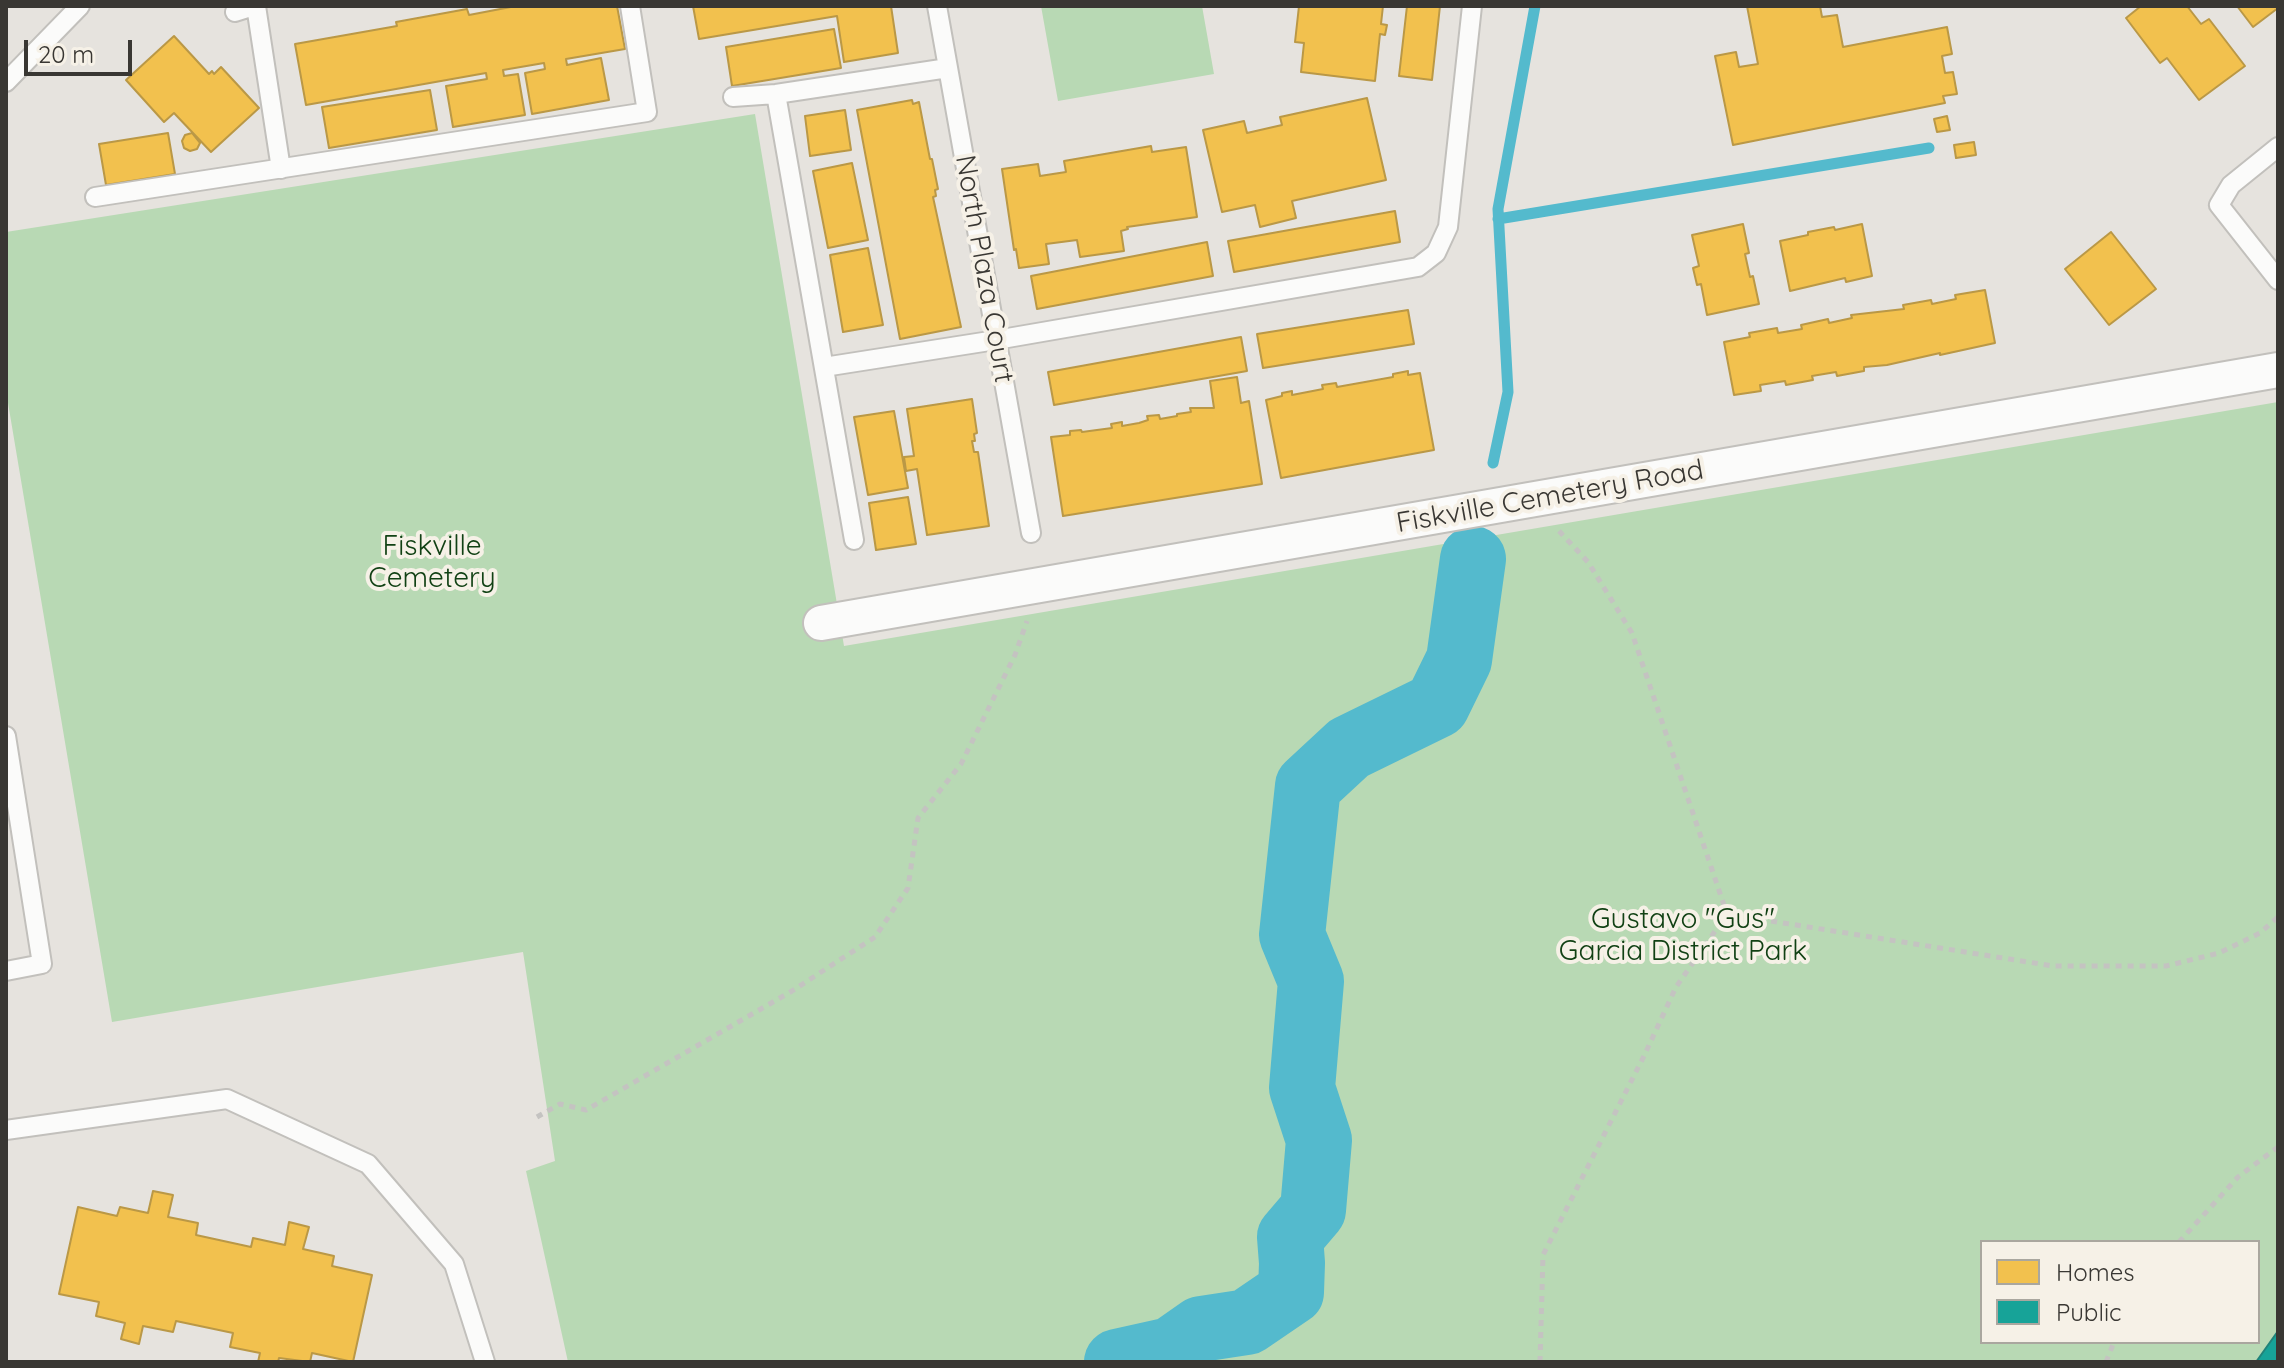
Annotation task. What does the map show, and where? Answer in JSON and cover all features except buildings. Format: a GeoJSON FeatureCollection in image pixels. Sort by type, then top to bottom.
{"type":"FeatureCollection","features":[{"type":"Feature","properties":{"kind":"street","name":"Fiskville Cemetery Road"},"geometry":{"type":"LineString","coordinates":[[821,623],[2278,370]]}},
{"type":"Feature","properties":{"kind":"lane"},"geometry":{"type":"LineString","coordinates":[[6,82],[80,6]]}},
{"type":"Feature","properties":{"kind":"lane"},"geometry":{"type":"LineString","coordinates":[[235,12],[255,6],[281,169]]}},
{"type":"Feature","properties":{"kind":"lane"},"geometry":{"type":"LineString","coordinates":[[95,197],[647,112],[630,6]]}},
{"type":"Feature","properties":{"kind":"lane","name":"North Plaza Court"},"geometry":{"type":"LineString","coordinates":[[937,6],[1031,533]]}},
{"type":"Feature","properties":{"kind":"lane"},"geometry":{"type":"LineString","coordinates":[[824,367],[1418,267],[1436,253],[1448,227],[1472,6]]}},
{"type":"Feature","properties":{"kind":"lane"},"geometry":{"type":"LineString","coordinates":[[733,97],[776,94],[948,68]]}},
{"type":"Feature","properties":{"kind":"lane"},"geometry":{"type":"LineString","coordinates":[[776,94],[854,540]]}},
{"type":"Feature","properties":{"kind":"lane"},"geometry":{"type":"LineString","coordinates":[[2278,147],[2231,185],[2219,205],[2278,280]]}},
{"type":"Feature","properties":{"kind":"lane"},"geometry":{"type":"LineString","coordinates":[[6,736],[42,964],[6,971]]}},
{"type":"Feature","properties":{"kind":"lane"},"geometry":{"type":"LineString","coordinates":[[6,1130],[227,1099],[368,1164],[454,1264],[485,1362]]}},
{"type":"Feature","properties":{"kind":"path"},"geometry":{"type":"LineString","coordinates":[[1530,501],[1588,562],[1632,633],[1727,914]]}},
{"type":"Feature","properties":{"kind":"path"},"geometry":{"type":"LineString","coordinates":[[537,1117],[560,1104],[586,1110],[792,991],[875,937],[908,888],[918,818],[961,764],[980,730],[1015,655],[1040,586]]}},
{"type":"Feature","properties":{"kind":"path"},"geometry":{"type":"LineString","coordinates":[[1727,914],[2053,966],[2166,966],[2219,953],[2260,933],[2278,917]]}},
{"type":"Feature","properties":{"kind":"path"},"geometry":{"type":"LineString","coordinates":[[1540,1362],[1543,1255],[1676,987],[1727,914]]}},
{"type":"Feature","properties":{"kind":"path"},"geometry":{"type":"LineString","coordinates":[[2181,1240],[2238,1177],[2278,1147]]}},
{"type":"Feature","properties":{"kind":"green space"},"geometry":{"type":"Polygon","coordinates":[[[1041,6],[1202,6],[1214,74],[1058,101],[1041,6]]]}},
{"type":"Feature","properties":{"kind":"green space","name":"Gustavo \"Gus\" Garcia District Park"},"geometry":{"type":"Polygon","coordinates":[[[755,114],[844,646],[2278,402],[2278,1362],[568,1362],[526,1171],[555,1161],[523,952],[112,1022],[6,391],[6,232],[755,114]]]}},
{"type":"Feature","properties":{"kind":"waterway"},"geometry":{"type":"LineString","coordinates":[[1493,463],[1508,392],[1498,209],[1535,6]]}},
{"type":"Feature","properties":{"kind":"waterway"},"geometry":{"type":"LineString","coordinates":[[1498,219],[1929,148]]}},
{"type":"Feature","properties":{"kind":"waterway"},"geometry":{"type":"LineString","coordinates":[[1117,1362],[1171,1350],[1201,1329],[1247,1322],[1291,1292],[1290,1237],[1313,1210],[1319,1140],[1302,1088],[1311,981],[1292,935],[1308,786],[1349,748],[1437,705],[1459,660],[1473,559]]}},
{"type":"Feature","properties":{"kind":"park label","name":"Fiskville Cemetery"},"geometry":{"type":"Point","coordinates":[432,563]}}]}
